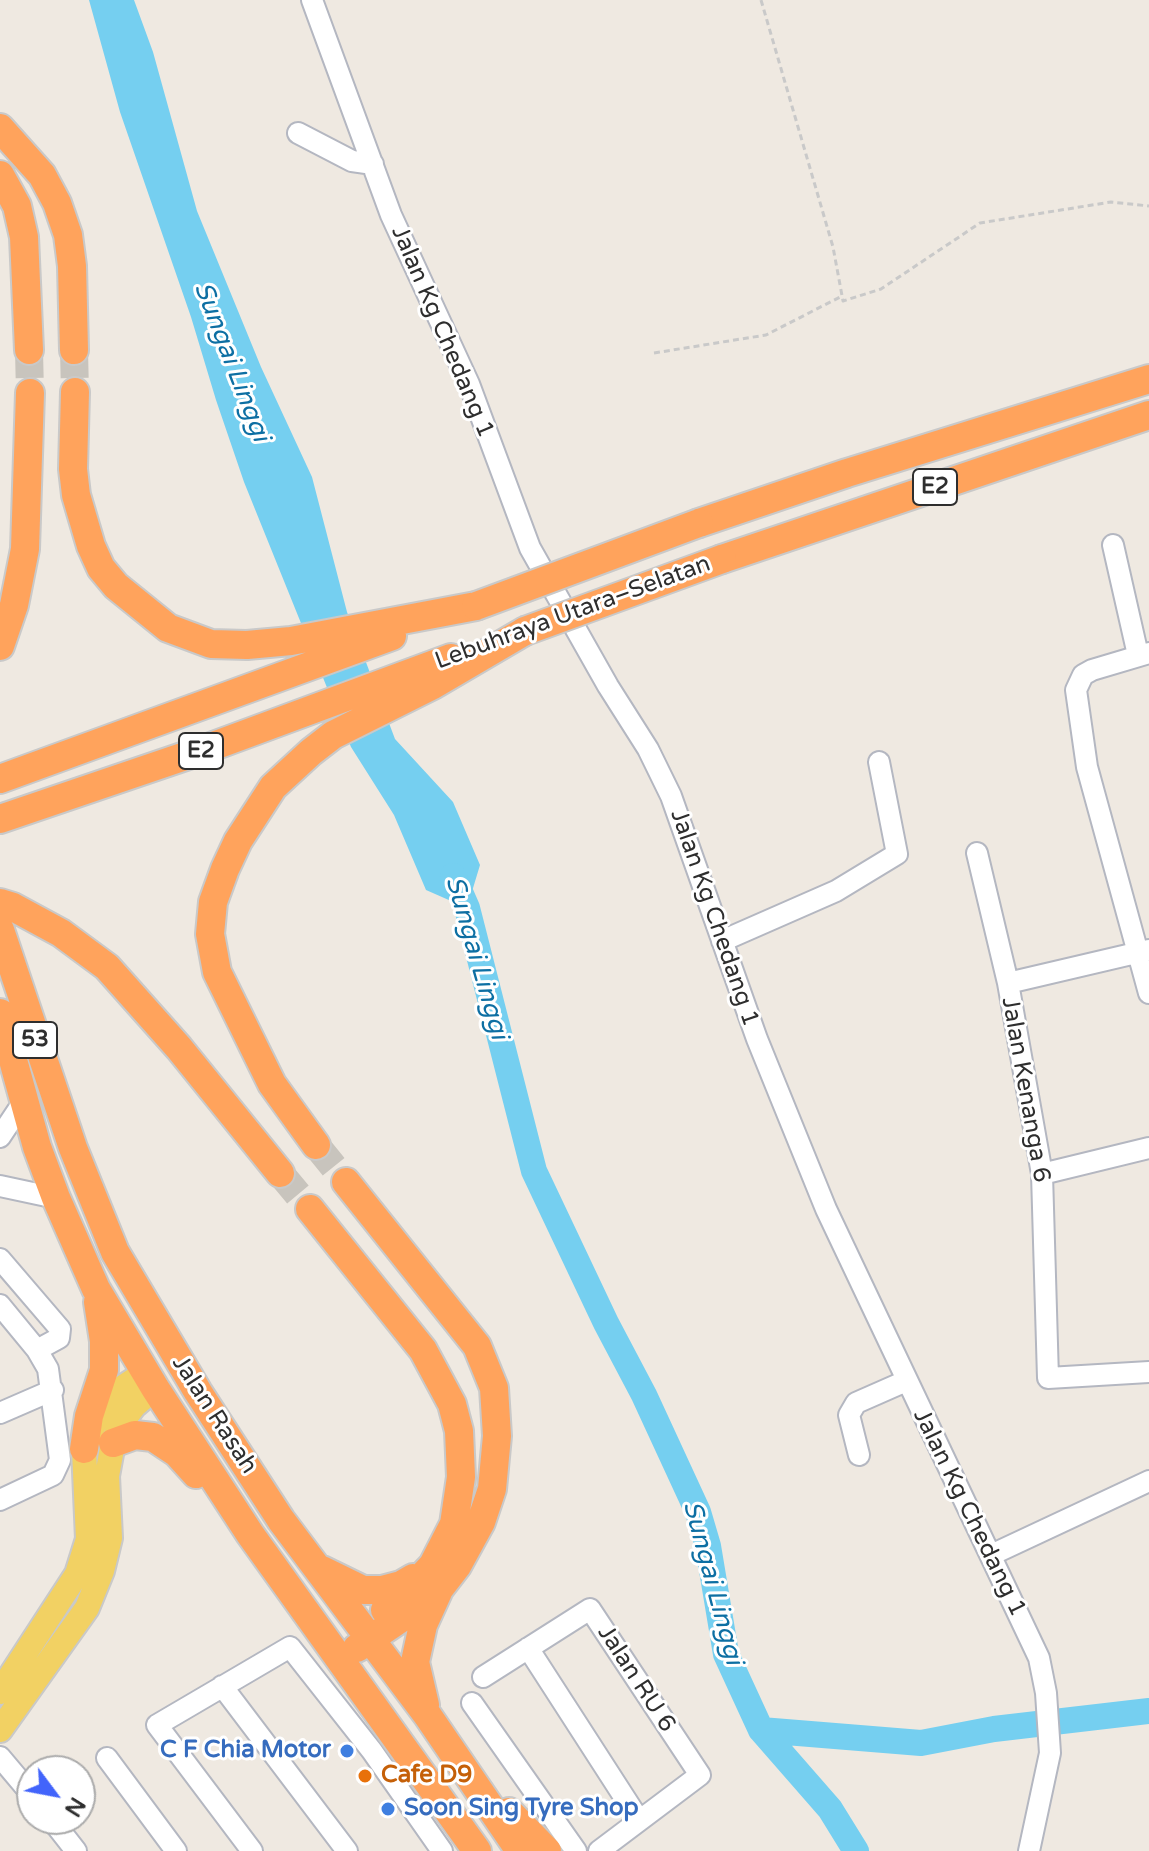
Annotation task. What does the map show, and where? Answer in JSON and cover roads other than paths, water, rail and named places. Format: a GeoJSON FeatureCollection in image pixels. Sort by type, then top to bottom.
{"type":"FeatureCollection","features":[{"type":"Feature","properties":{"kind":"highway"},"geometry":{"type":"LineString","coordinates":[[0,128],[42,175],[61,213],[72,266],[74,350]]}},
{"type":"Feature","properties":{"kind":"highway"},"geometry":{"type":"LineString","coordinates":[[0,175],[17,206],[24,237],[29,350]]}},
{"type":"Feature","properties":{"kind":"highway","name":"Lebuhraya Utara–Selatan"},"geometry":{"type":"LineString","coordinates":[[0,779],[699,523],[847,473],[1149,379]]}},
{"type":"Feature","properties":{"kind":"highway"},"geometry":{"type":"LineString","coordinates":[[75,392],[73,469],[76,495],[91,546],[101,568],[116,586],[168,628],[211,644],[247,645],[291,641],[476,606]]}},
{"type":"Feature","properties":{"kind":"highway"},"geometry":{"type":"LineString","coordinates":[[0,646],[14,605],[25,549],[30,393]]}},
{"type":"Feature","properties":{"kind":"highway","name":"Lebuhraya Utara–Selatan"},"geometry":{"type":"LineString","coordinates":[[0,819],[324,707],[722,559],[1149,415]]}},
{"type":"Feature","properties":{"kind":"highway"},"geometry":{"type":"LineString","coordinates":[[316,1145],[272,1084],[217,972],[210,934],[213,902],[225,869],[257,810],[292,768],[333,735],[433,685],[525,631]]}},
{"type":"Feature","properties":{"kind":"highway"},"geometry":{"type":"LineString","coordinates":[[0,903],[61,933],[107,967],[179,1048],[280,1173]]}},
{"type":"Feature","properties":{"kind":"highway","name":"Jalan Rasah"},"geometry":{"type":"LineString","coordinates":[[0,930],[50,1082],[115,1252],[160,1331],[281,1520],[428,1716],[520,1851]]}},
{"type":"Feature","properties":{"kind":"highway","name":"Jalan Rasah"},"geometry":{"type":"LineString","coordinates":[[0,1013],[24,1101],[56,1198],[96,1289],[250,1534],[335,1654],[382,1741],[477,1851]]}},
{"type":"Feature","properties":{"kind":"highway"},"geometry":{"type":"LineString","coordinates":[[335,1654],[399,1601],[457,1566],[481,1522],[492,1489],[497,1436],[494,1388],[477,1346],[346,1182]]}},
{"type":"Feature","properties":{"kind":"highway"},"geometry":{"type":"LineString","coordinates":[[310,1209],[423,1350],[452,1404],[459,1431],[459,1500],[415,1662],[428,1716]]}},
{"type":"Feature","properties":{"kind":"highway"},"geometry":{"type":"LineString","coordinates":[[84,1449],[89,1416],[104,1370],[104,1341],[96,1289]]}},
{"type":"Feature","properties":{"kind":"highway"},"geometry":{"type":"LineString","coordinates":[[160,1331],[154,1378],[198,1392]]}},
{"type":"Feature","properties":{"kind":"highway"},"geometry":{"type":"LineString","coordinates":[[113,1443],[127,1436],[144,1435],[164,1443],[177,1453],[250,1534]]}},
{"type":"Feature","properties":{"kind":"highway"},"geometry":{"type":"LineString","coordinates":[[318,1568],[363,1590],[382,1590],[437,1576]]}},
{"type":"Feature","properties":{"kind":"highway"},"geometry":{"type":"LineString","coordinates":[[462,1766],[547,1851]]}},
{"type":"Feature","properties":{"kind":"main road"},"geometry":{"type":"LineString","coordinates":[[0,1730],[87,1608],[102,1571],[110,1538],[107,1476],[113,1443],[119,1426],[154,1378]]}},
{"type":"Feature","properties":{"kind":"main road"},"geometry":{"type":"LineString","coordinates":[[3,1681],[77,1574],[88,1539],[84,1449],[95,1422],[122,1388],[154,1378]]}},
{"type":"Feature","properties":{"kind":"street","name":"Jalan Kg Chedang 1"},"geometry":{"type":"LineString","coordinates":[[312,0],[391,215],[469,384],[530,548],[601,675],[654,760],[671,796],[757,1039],[826,1209],[1039,1658],[1046,1693],[1050,1753],[1029,1851]]}},
{"type":"Feature","properties":{"kind":"street"},"geometry":{"type":"LineString","coordinates":[[298,133],[352,161],[373,164]]}},
{"type":"Feature","properties":{"kind":"street"},"geometry":{"type":"LineString","coordinates":[[1113,545],[1144,654],[1092,670],[1083,675],[1076,690],[1087,767],[1144,951],[1149,993]]}},
{"type":"Feature","properties":{"kind":"street"},"geometry":{"type":"LineString","coordinates":[[722,941],[836,891],[897,854],[879,762]]}},
{"type":"Feature","properties":{"kind":"street","name":"Jalan Kenanga 6"},"geometry":{"type":"LineString","coordinates":[[977,853],[1008,983],[1042,1174],[1048,1378],[1149,1372]]}},
{"type":"Feature","properties":{"kind":"street"},"geometry":{"type":"LineString","coordinates":[[1008,983],[1144,951]]}},
{"type":"Feature","properties":{"kind":"street"},"geometry":{"type":"LineString","coordinates":[[0,1137],[24,1101]]}},
{"type":"Feature","properties":{"kind":"street"},"geometry":{"type":"LineString","coordinates":[[1042,1174],[1149,1148]]}},
{"type":"Feature","properties":{"kind":"street"},"geometry":{"type":"LineString","coordinates":[[0,1186],[56,1198]]}},
{"type":"Feature","properties":{"kind":"street"},"geometry":{"type":"LineString","coordinates":[[0,1259],[60,1329],[59,1338],[37,1350]]}},
{"type":"Feature","properties":{"kind":"street"},"geometry":{"type":"LineString","coordinates":[[0,1305],[37,1350],[48,1369],[60,1460],[53,1475],[0,1500]]}},
{"type":"Feature","properties":{"kind":"street"},"geometry":{"type":"LineString","coordinates":[[859,1455],[849,1415],[856,1403],[906,1381]]}},
{"type":"Feature","properties":{"kind":"street"},"geometry":{"type":"LineString","coordinates":[[0,1413],[53,1390]]}},
{"type":"Feature","properties":{"kind":"street"},"geometry":{"type":"LineString","coordinates":[[991,1555],[1149,1481]]}},
{"type":"Feature","properties":{"kind":"street","name":"Jalan RU 6"},"geometry":{"type":"LineString","coordinates":[[483,1677],[590,1609],[700,1775],[639,1820]]}},
{"type":"Feature","properties":{"kind":"street"},"geometry":{"type":"LineString","coordinates":[[252,1851],[157,1725],[290,1647],[382,1741],[442,1851]]}},
{"type":"Feature","properties":{"kind":"street"},"geometry":{"type":"LineString","coordinates":[[528,1648],[639,1820],[599,1851]]}},
{"type":"Feature","properties":{"kind":"street"},"geometry":{"type":"LineString","coordinates":[[222,1686],[347,1851]]}},
{"type":"Feature","properties":{"kind":"street"},"geometry":{"type":"LineString","coordinates":[[472,1703],[576,1851]]}},
{"type":"Feature","properties":{"kind":"street"},"geometry":{"type":"LineString","coordinates":[[0,1757],[16,1776]]}},
{"type":"Feature","properties":{"kind":"street"},"geometry":{"type":"LineString","coordinates":[[107,1758],[176,1851]]}},
{"type":"Feature","properties":{"kind":"street"},"geometry":{"type":"LineString","coordinates":[[64,1835],[76,1851]]}},
{"type":"Feature","properties":{"kind":"water"},"geometry":{"type":"Polygon","coordinates":[[[89,0],[134,0],[153,52],[197,211],[261,367],[312,477],[347,612],[395,739],[453,802],[480,865],[467,908],[426,890],[394,815],[351,747],[244,482],[120,112],[89,0]]]}},
{"type":"Feature","properties":{"kind":"waterway","name":"Sungai Linggi"},"geometry":{"type":"LineString","coordinates":[[453,876],[467,908],[534,1171],[698,1512],[708,1546],[726,1654],[761,1730],[830,1809],[856,1851]]}},
{"type":"Feature","properties":{"kind":"waterway"},"geometry":{"type":"LineString","coordinates":[[761,1730],[921,1743],[994,1729],[1149,1711]]}},
{"type":"Feature","properties":{"kind":"tunnel"},"geometry":{"type":"LineString","coordinates":[[29,350],[30,393]]}},
{"type":"Feature","properties":{"kind":"tunnel"},"geometry":{"type":"LineString","coordinates":[[74,350],[75,392]]}},
{"type":"Feature","properties":{"kind":"tunnel"},"geometry":{"type":"LineString","coordinates":[[316,1145],[346,1182]]}},
{"type":"Feature","properties":{"kind":"tunnel"},"geometry":{"type":"LineString","coordinates":[[280,1173],[310,1209]]}},
{"type":"Feature","properties":{"kind":"place","name":"C F Chia Motor"},"geometry":{"type":"Point","coordinates":[347,1751]}},
{"type":"Feature","properties":{"kind":"place","name":"Cafe D9"},"geometry":{"type":"Point","coordinates":[365,1776]}},
{"type":"Feature","properties":{"kind":"place","name":"Soon Sing Tyre Shop"},"geometry":{"type":"Point","coordinates":[388,1809]}}]}
